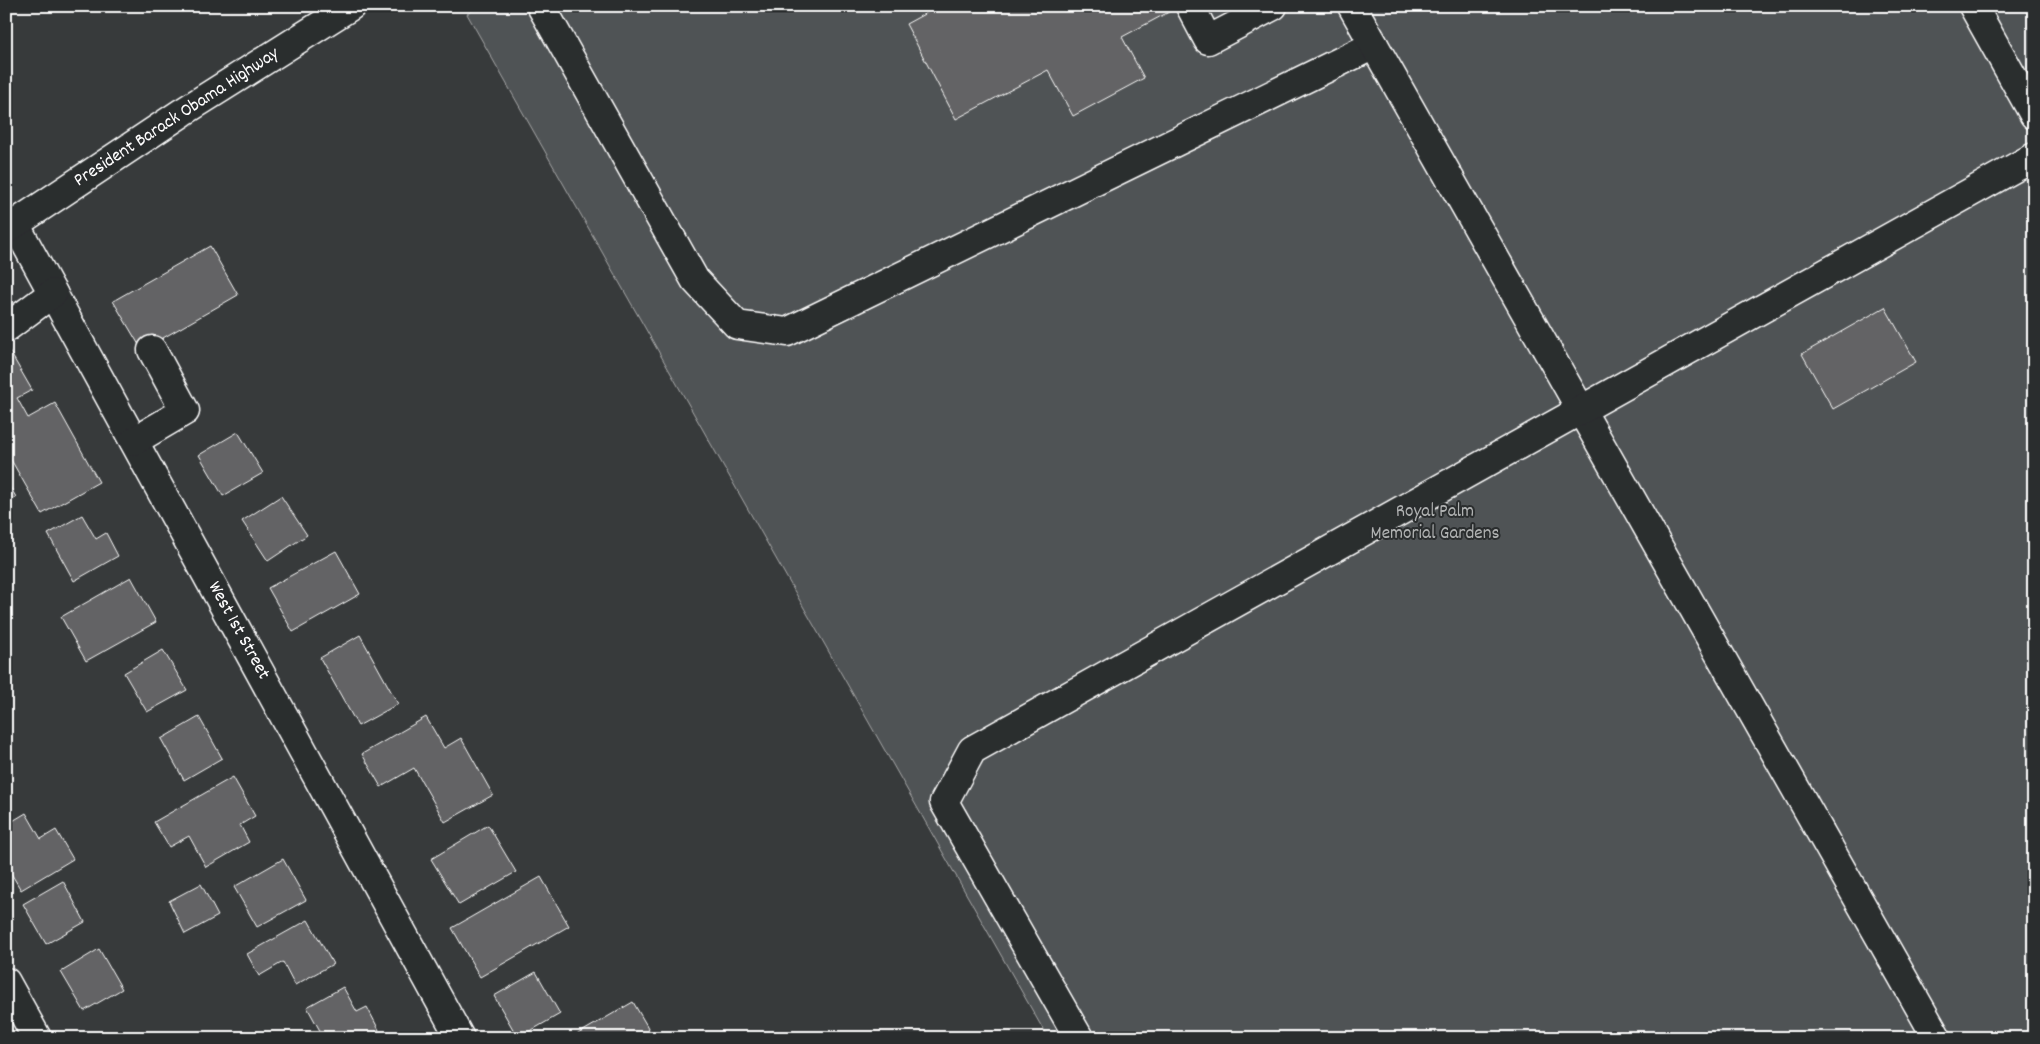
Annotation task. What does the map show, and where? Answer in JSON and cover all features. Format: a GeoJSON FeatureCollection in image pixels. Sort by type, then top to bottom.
{"type":"FeatureCollection","features":[{"type":"Feature","properties":{"kind":"street"},"geometry":{"type":"LineString","coordinates":[[541,6],[695,280],[737,326],[787,332],[1374,45]]}},
{"type":"Feature","properties":{"kind":"street"},"geometry":{"type":"LineString","coordinates":[[1190,6],[1208,40],[1273,6]]}},
{"type":"Feature","properties":{"kind":"street"},"geometry":{"type":"LineString","coordinates":[[1352,6],[1937,1038]]}},
{"type":"Feature","properties":{"kind":"street"},"geometry":{"type":"LineString","coordinates":[[1973,6],[2034,114]]}},
{"type":"Feature","properties":{"kind":"street","name":"President Barack Obama Highway"},"geometry":{"type":"LineString","coordinates":[[11,227],[183,112],[350,7]]}},
{"type":"Feature","properties":{"kind":"street"},"geometry":{"type":"LineString","coordinates":[[1079,1038],[944,802],[972,750],[2034,157]]}},
{"type":"Feature","properties":{"kind":"street","name":"West 1st Street"},"geometry":{"type":"LineString","coordinates":[[11,227],[53,293],[460,1038]]}},
{"type":"Feature","properties":{"kind":"street"},"geometry":{"type":"LineString","coordinates":[[6,328],[53,293]]}},
{"type":"Feature","properties":{"kind":"street"},"geometry":{"type":"LineString","coordinates":[[134,441],[185,411],[152,350]]}},
{"type":"Feature","properties":{"kind":"street"},"geometry":{"type":"LineString","coordinates":[[6,982],[37,1038]]}},
{"type":"Feature","properties":{"kind":"green space","name":"Royal Palm Memorial Gardens"},"geometry":{"type":"Polygon","coordinates":[[[480,6],[2034,6],[2034,1038],[1048,1038],[467,14],[480,6]]]}},
{"type":"Feature","properties":{"kind":"building"},"geometry":{"type":"Polygon","coordinates":[[[939,6],[1180,6],[1122,37],[1144,78],[1073,116],[1048,70],[956,119],[906,24],[939,6]]]}},
{"type":"Feature","properties":{"kind":"building"},"geometry":{"type":"Polygon","coordinates":[[[210,246],[238,295],[142,350],[113,301],[210,246]]]}},
{"type":"Feature","properties":{"kind":"building"},"geometry":{"type":"Polygon","coordinates":[[[1885,307],[1916,362],[1833,409],[1802,354],[1885,307]]]}},
{"type":"Feature","properties":{"kind":"building"},"geometry":{"type":"Polygon","coordinates":[[[6,345],[32,390],[17,398],[28,418],[55,403],[99,482],[42,514],[6,451],[6,345]]]}},
{"type":"Feature","properties":{"kind":"building"},"geometry":{"type":"Polygon","coordinates":[[[238,432],[263,473],[223,496],[199,455],[238,432]]]}},
{"type":"Feature","properties":{"kind":"building"},"geometry":{"type":"Polygon","coordinates":[[[6,480],[16,497],[6,502],[6,480]]]}},
{"type":"Feature","properties":{"kind":"building"},"geometry":{"type":"Polygon","coordinates":[[[281,496],[307,535],[268,561],[242,521],[281,496]]]}},
{"type":"Feature","properties":{"kind":"building"},"geometry":{"type":"Polygon","coordinates":[[[82,515],[96,539],[106,533],[118,556],[74,581],[48,534],[82,515]]]}},
{"type":"Feature","properties":{"kind":"building"},"geometry":{"type":"Polygon","coordinates":[[[336,551],[360,594],[293,632],[268,588],[336,551]]]}},
{"type":"Feature","properties":{"kind":"building"},"geometry":{"type":"Polygon","coordinates":[[[131,577],[156,622],[86,661],[61,617],[131,577]]]}},
{"type":"Feature","properties":{"kind":"building"},"geometry":{"type":"Polygon","coordinates":[[[360,635],[398,704],[358,726],[320,658],[360,635]]]}},
{"type":"Feature","properties":{"kind":"building"},"geometry":{"type":"Polygon","coordinates":[[[163,650],[187,690],[147,712],[124,673],[163,650]]]}},
{"type":"Feature","properties":{"kind":"building"},"geometry":{"type":"Polygon","coordinates":[[[199,717],[222,758],[184,780],[161,739],[199,717]]]}},
{"type":"Feature","properties":{"kind":"building"},"geometry":{"type":"Polygon","coordinates":[[[426,717],[444,748],[461,738],[493,795],[445,822],[414,768],[381,787],[362,754],[426,717]]]}},
{"type":"Feature","properties":{"kind":"building"},"geometry":{"type":"Polygon","coordinates":[[[233,777],[255,816],[240,825],[249,842],[206,867],[189,836],[169,847],[154,822],[233,777]]]}},
{"type":"Feature","properties":{"kind":"building"},"geometry":{"type":"Polygon","coordinates":[[[26,813],[41,839],[56,830],[73,859],[21,890],[6,865],[6,825],[26,813]]]}},
{"type":"Feature","properties":{"kind":"building"},"geometry":{"type":"Polygon","coordinates":[[[488,825],[516,872],[459,905],[431,859],[488,825]]]}},
{"type":"Feature","properties":{"kind":"building"},"geometry":{"type":"Polygon","coordinates":[[[283,859],[306,900],[257,927],[234,887],[283,859]]]}},
{"type":"Feature","properties":{"kind":"building"},"geometry":{"type":"Polygon","coordinates":[[[541,877],[569,926],[480,977],[452,928],[541,877]]]}},
{"type":"Feature","properties":{"kind":"building"},"geometry":{"type":"Polygon","coordinates":[[[63,881],[85,922],[46,944],[23,904],[63,881]]]}},
{"type":"Feature","properties":{"kind":"building"},"geometry":{"type":"Polygon","coordinates":[[[201,884],[218,916],[185,934],[169,901],[201,884]]]}},
{"type":"Feature","properties":{"kind":"building"},"geometry":{"type":"Polygon","coordinates":[[[308,920],[333,964],[295,985],[283,962],[259,976],[247,954],[308,920]]]}},
{"type":"Feature","properties":{"kind":"building"},"geometry":{"type":"Polygon","coordinates":[[[99,949],[122,989],[84,1011],[61,972],[99,949]]]}},
{"type":"Feature","properties":{"kind":"building"},"geometry":{"type":"Polygon","coordinates":[[[536,972],[560,1014],[518,1038],[494,996],[536,972]]]}},
{"type":"Feature","properties":{"kind":"building"},"geometry":{"type":"Polygon","coordinates":[[[343,987],[357,1012],[367,1007],[379,1030],[365,1038],[324,1038],[307,1007],[343,987]]]}},
{"type":"Feature","properties":{"kind":"building"},"geometry":{"type":"Polygon","coordinates":[[[633,1002],[654,1038],[571,1038],[633,1002]]]}}]}
